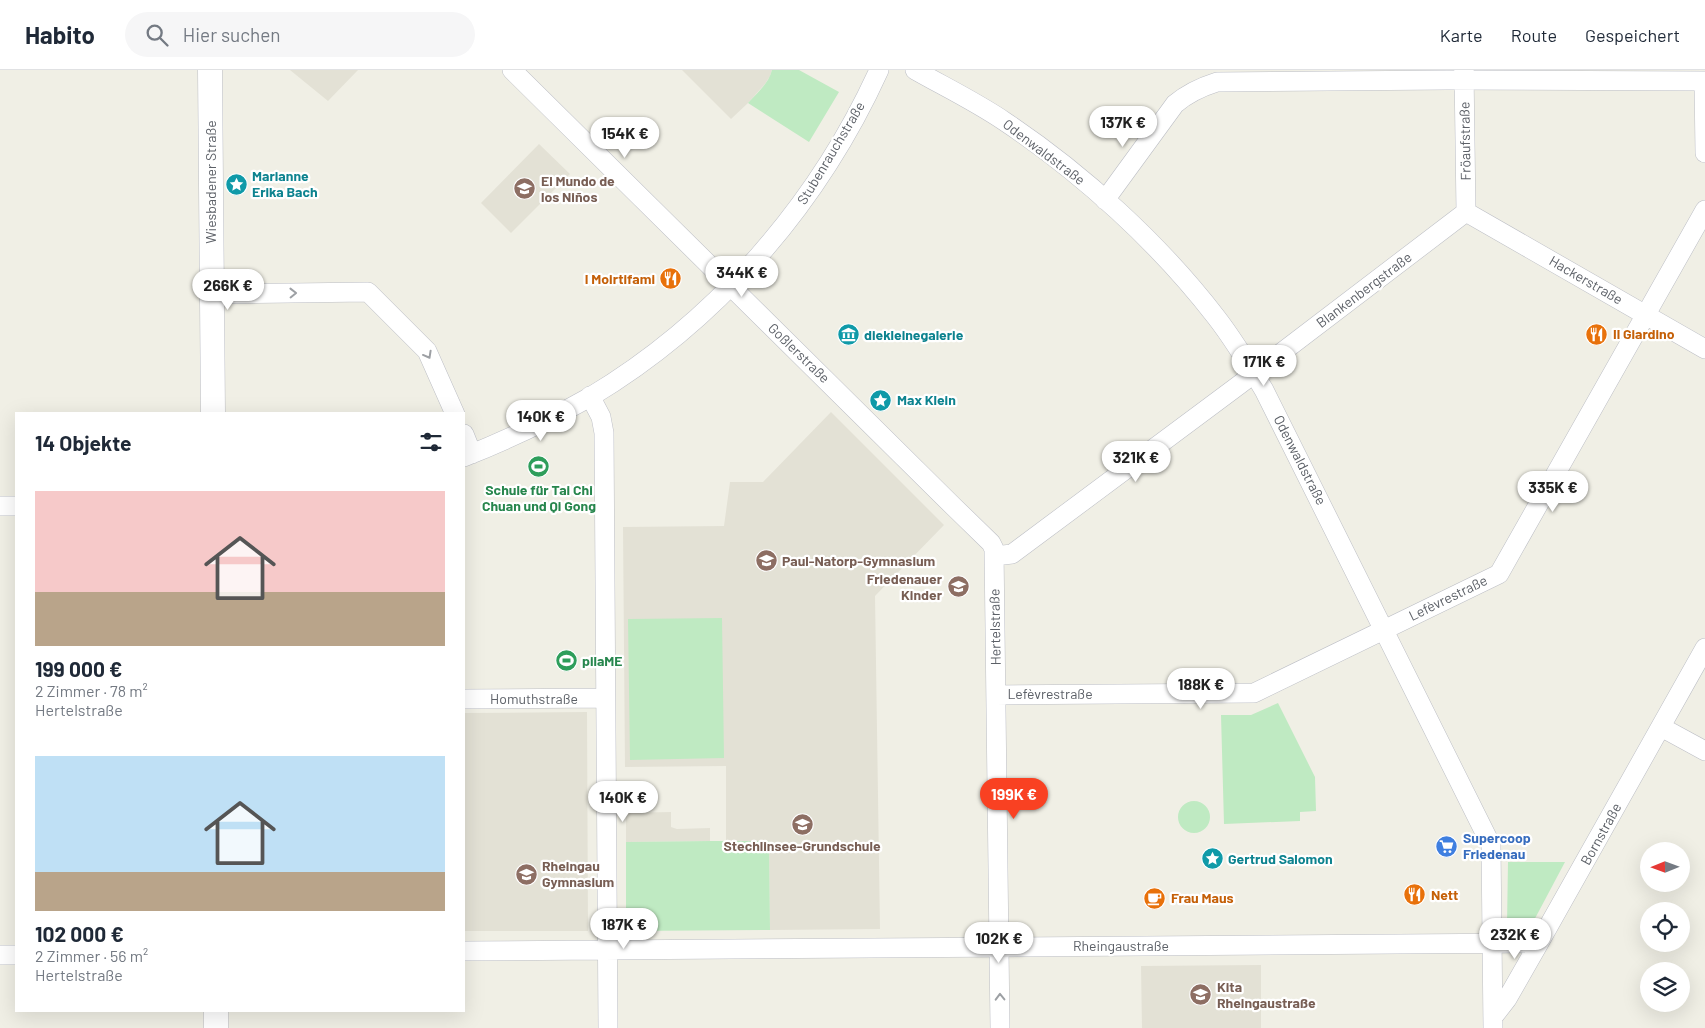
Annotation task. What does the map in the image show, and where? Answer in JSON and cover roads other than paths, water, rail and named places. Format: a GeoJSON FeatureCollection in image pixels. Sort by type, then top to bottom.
{"type":"FeatureCollection","features":[{"type":"Feature","properties":{"kind":"street","name":"Wiesbadener Straße"},"geometry":{"type":"LineString","coordinates":[[210,70],[213,412]]}},
{"type":"Feature","properties":{"kind":"street","name":"Goßlerstraße"},"geometry":{"type":"LineString","coordinates":[[512,70],[991,544],[995,556]]}},
{"type":"Feature","properties":{"kind":"street","name":"Stubenrauchstraße"},"geometry":{"type":"LineString","coordinates":[[468,456],[541,423],[590,396],[626,373],[668,342],[730,286],[782,229],[816,182],[847,131],[878,70]]}},
{"type":"Feature","properties":{"kind":"street","name":"Odenwaldstraße"},"geometry":{"type":"LineString","coordinates":[[915,70],[980,106],[1004,122],[1057,160],[1105,200],[1173,267],[1216,317],[1254,373],[1491,845],[1493,1023]]}},
{"type":"Feature","properties":{"kind":"street"},"geometry":{"type":"LineString","coordinates":[[1105,200],[1175,104],[1188,93],[1217,82],[1464,75],[1697,78],[1705,153]]}},
{"type":"Feature","properties":{"kind":"street","name":"Fröaufstraße"},"geometry":{"type":"LineString","coordinates":[[1464,75],[1466,212]]}},
{"type":"Feature","properties":{"kind":"street","name":"Lefèvrestraße"},"geometry":{"type":"LineString","coordinates":[[996,695],[1254,693],[1499,574],[1705,210]]}},
{"type":"Feature","properties":{"kind":"street","name":"Hackerstraße"},"geometry":{"type":"LineString","coordinates":[[1466,212],[1705,348]]}},
{"type":"Feature","properties":{"kind":"street","name":"Blankenbergstraße"},"geometry":{"type":"LineString","coordinates":[[995,556],[1012,554],[1466,212]]}},
{"type":"Feature","properties":{"kind":"street"},"geometry":{"type":"LineString","coordinates":[[212,294],[368,292],[427,351],[454,412]]}},
{"type":"Feature","properties":{"kind":"street"},"geometry":{"type":"LineString","coordinates":[[590,396],[600,417],[604,433],[608,1028]]}},
{"type":"Feature","properties":{"kind":"street"},"geometry":{"type":"LineString","coordinates":[[465,440],[468,456]]}},
{"type":"Feature","properties":{"kind":"street"},"geometry":{"type":"LineString","coordinates":[[0,506],[15,506]]}},
{"type":"Feature","properties":{"kind":"street","name":"Hertelstraße"},"geometry":{"type":"LineString","coordinates":[[995,556],[1000,1028]]}},
{"type":"Feature","properties":{"kind":"street","name":"Bornstraße"},"geometry":{"type":"LineString","coordinates":[[1493,1023],[1705,648]]}},
{"type":"Feature","properties":{"kind":"street","name":"Homuthstraße"},"geometry":{"type":"LineString","coordinates":[[465,699],[605,698]]}},
{"type":"Feature","properties":{"kind":"street"},"geometry":{"type":"LineString","coordinates":[[1661,727],[1705,751]]}},
{"type":"Feature","properties":{"kind":"street","name":"Rheingaustraße"},"geometry":{"type":"LineString","coordinates":[[465,951],[1539,943]]}},
{"type":"Feature","properties":{"kind":"street"},"geometry":{"type":"LineString","coordinates":[[0,955],[15,955]]}},
{"type":"Feature","properties":{"kind":"street"},"geometry":{"type":"LineString","coordinates":[[216,1012],[216,1028]]}},
{"type":"Feature","properties":{"kind":"place","name":"Marianne Erika Bach"},"geometry":{"type":"Point","coordinates":[236,184]}},
{"type":"Feature","properties":{"kind":"place","name":"El Mundo de los Niños"},"geometry":{"type":"Point","coordinates":[525,189]}},
{"type":"Feature","properties":{"kind":"place","name":"I Moirtifami"},"geometry":{"type":"Point","coordinates":[671,279]}},
{"type":"Feature","properties":{"kind":"place","name":"Il Giardino"},"geometry":{"type":"Point","coordinates":[1597,334]}},
{"type":"Feature","properties":{"kind":"place","name":"diekleinegalerie"},"geometry":{"type":"Point","coordinates":[848,335]}},
{"type":"Feature","properties":{"kind":"place","name":"Max Klein"},"geometry":{"type":"Point","coordinates":[881,400]}},
{"type":"Feature","properties":{"kind":"place","name":"Schule für Tai Chi Chuan und Qi Gong"},"geometry":{"type":"Point","coordinates":[539,467]}},
{"type":"Feature","properties":{"kind":"place","name":"Paul-Natorp-Gymnasium"},"geometry":{"type":"Point","coordinates":[766,561]}},
{"type":"Feature","properties":{"kind":"place","name":"Friedenauer Kinder"},"geometry":{"type":"Point","coordinates":[958,587]}},
{"type":"Feature","properties":{"kind":"place","name":"pilaME"},"geometry":{"type":"Point","coordinates":[566,661]}},
{"type":"Feature","properties":{"kind":"place","name":"Stechlinsee-Grundschule"},"geometry":{"type":"Point","coordinates":[802,824]}},
{"type":"Feature","properties":{"kind":"place","name":"Supercoop Friedenau"},"geometry":{"type":"Point","coordinates":[1447,846]}},
{"type":"Feature","properties":{"kind":"place","name":"Gertrud Salomon"},"geometry":{"type":"Point","coordinates":[1212,859]}},
{"type":"Feature","properties":{"kind":"place","name":"Rheingau Gymnasium"},"geometry":{"type":"Point","coordinates":[526,874]}},
{"type":"Feature","properties":{"kind":"place","name":"Nett"},"geometry":{"type":"Point","coordinates":[1415,895]}},
{"type":"Feature","properties":{"kind":"place","name":"Frau Maus"},"geometry":{"type":"Point","coordinates":[1155,898]}},
{"type":"Feature","properties":{"kind":"place","name":"Kita Rheingaustraße"},"geometry":{"type":"Point","coordinates":[1201,995]}}]}
